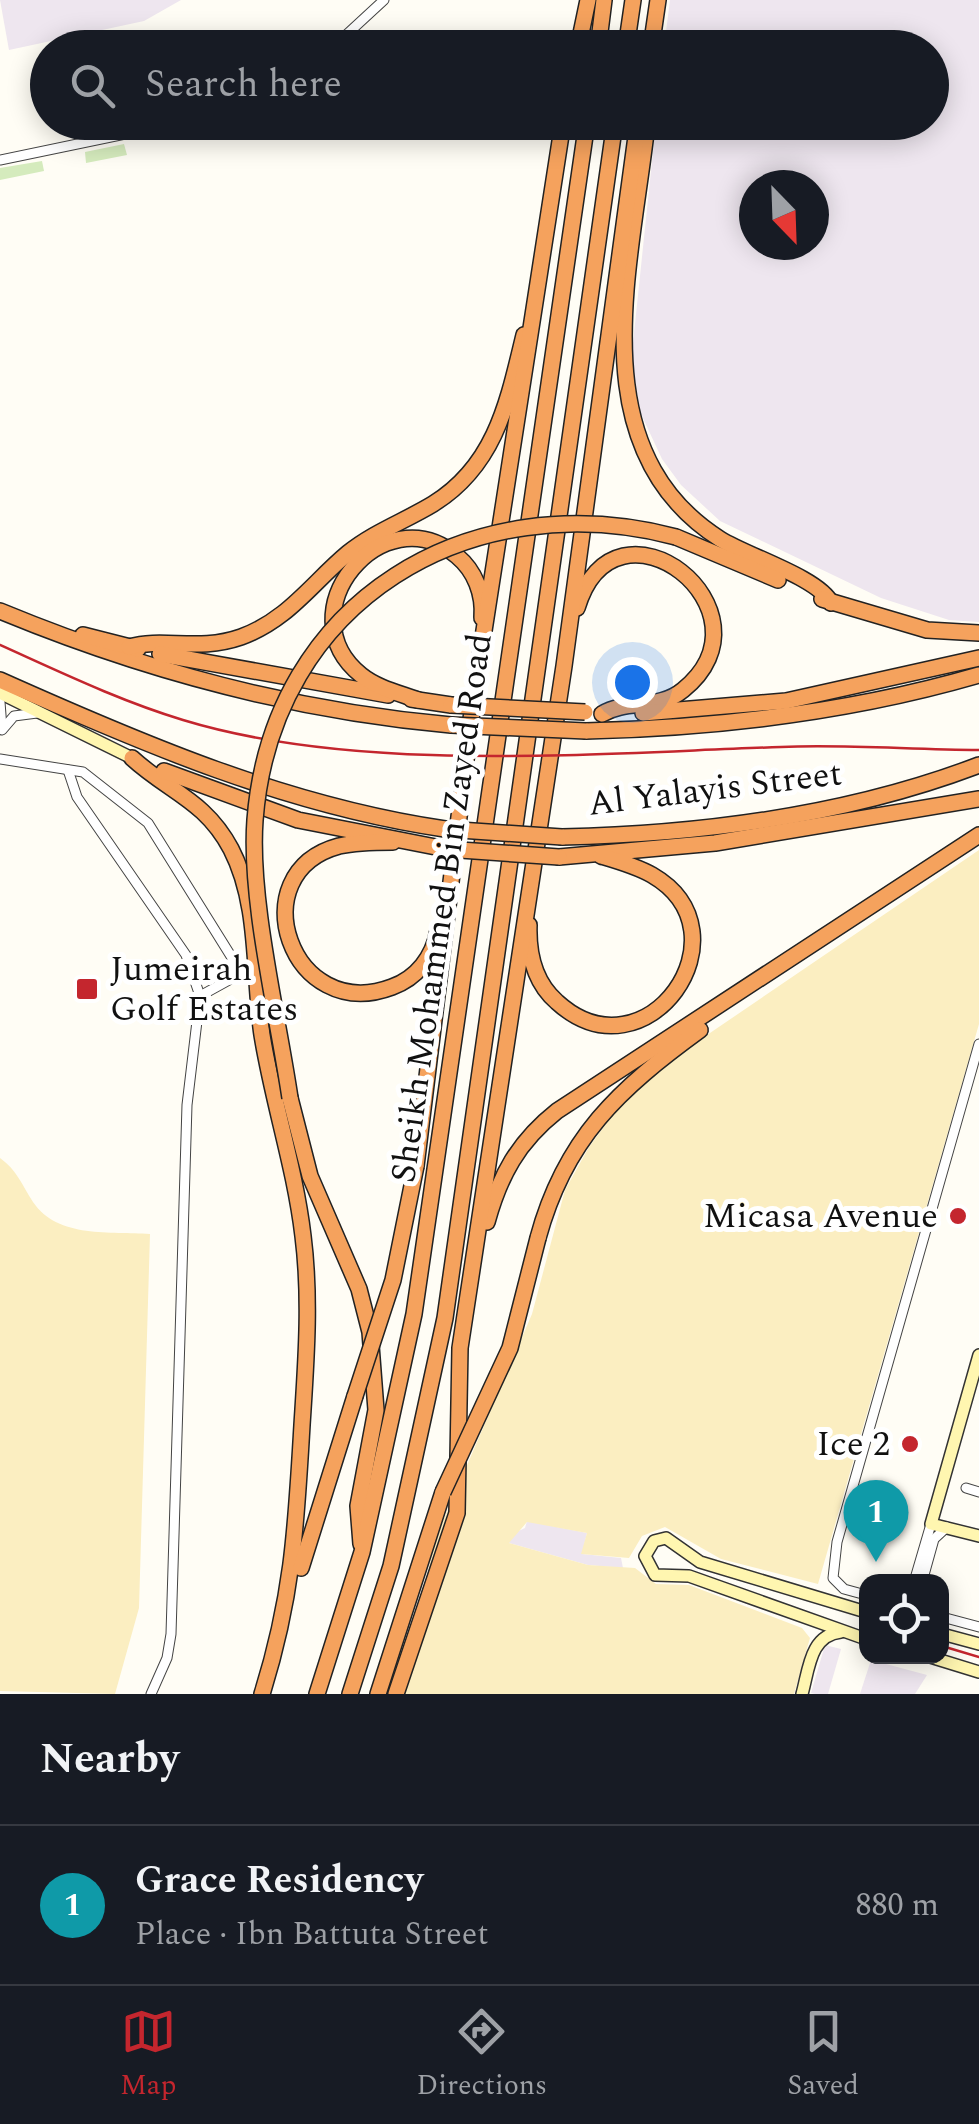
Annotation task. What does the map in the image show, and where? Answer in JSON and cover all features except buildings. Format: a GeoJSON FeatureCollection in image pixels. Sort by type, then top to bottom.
{"type":"FeatureCollection","features":[{"type":"Feature","properties":{"kind":"highway"},"geometry":{"type":"LineString","coordinates":[[582,30],[588,0]]}},
{"type":"Feature","properties":{"kind":"highway"},"geometry":{"type":"LineString","coordinates":[[600,30],[604,0]]}},
{"type":"Feature","properties":{"kind":"highway"},"geometry":{"type":"LineString","coordinates":[[629,30],[634,0]]}},
{"type":"Feature","properties":{"kind":"highway"},"geometry":{"type":"LineString","coordinates":[[654,30],[658,0]]}},
{"type":"Feature","properties":{"kind":"highway"},"geometry":{"type":"LineString","coordinates":[[262,1694],[390,1291],[416,1166],[479,676],[560,140]]}},
{"type":"Feature","properties":{"kind":"highway","name":"Sheikh Mohammed Bin Zayed Road"},"geometry":{"type":"LineString","coordinates":[[317,1694],[362,1552],[414,1314],[583,140]]}},
{"type":"Feature","properties":{"kind":"highway","name":"Sheikh Mohammed Bin Zayed Road"},"geometry":{"type":"LineString","coordinates":[[350,1694],[391,1566],[445,1318],[613,140]]}},
{"type":"Feature","properties":{"kind":"highway"},"geometry":{"type":"LineString","coordinates":[[396,1694],[456,1512],[458,1380],[469,1288],[564,666],[636,140]]}},
{"type":"Feature","properties":{"kind":"highway"},"geometry":{"type":"LineString","coordinates":[[646,140],[622,358],[634,432],[653,473],[697,524],[734,548],[819,588],[831,603]]}},
{"type":"Feature","properties":{"kind":"highway"},"geometry":{"type":"LineString","coordinates":[[129,647],[210,645],[258,630],[299,602],[354,548],[450,492],[476,466],[496,436],[536,298]]}},
{"type":"Feature","properties":{"kind":"highway"},"geometry":{"type":"LineString","coordinates":[[362,1552],[358,1506],[376,1410],[370,1332],[359,1288],[310,1176],[290,1098],[254,841],[258,790],[277,720],[314,655],[379,587],[425,558],[472,538],[516,526],[574,521],[629,526],[676,537],[831,603],[927,630],[979,633]]}},
{"type":"Feature","properties":{"kind":"highway"},"geometry":{"type":"LineString","coordinates":[[418,700],[363,677],[346,658],[333,624],[334,599],[350,567],[386,543],[430,542],[452,551],[468,568],[482,599],[479,676]]}},
{"type":"Feature","properties":{"kind":"highway"},"geometry":{"type":"LineString","coordinates":[[564,666],[580,596],[610,563],[623,557],[654,556],[678,567],[697,585],[710,611],[712,637],[695,678],[668,699],[594,713]]}},
{"type":"Feature","properties":{"kind":"highway","name":"Al Yalayis Street"},"geometry":{"type":"LineString","coordinates":[[0,611],[160,670],[250,694],[355,715],[451,726],[586,730],[694,726],[812,711],[979,675]]}},
{"type":"Feature","properties":{"kind":"highway"},"geometry":{"type":"LineString","coordinates":[[44,629],[317,685],[451,705],[594,713],[786,701],[979,658]]}},
{"type":"Feature","properties":{"kind":"highway","name":"Al Yalayis Street"},"geometry":{"type":"LineString","coordinates":[[0,680],[248,783],[359,814],[445,829],[562,837],[680,830],[887,795],[979,765]]}},
{"type":"Feature","properties":{"kind":"highway"},"geometry":{"type":"LineString","coordinates":[[132,758],[184,793],[210,818],[236,860],[249,904],[262,1035],[299,1206],[307,1281],[298,1522],[286,1613]]}},
{"type":"Feature","properties":{"kind":"highway"},"geometry":{"type":"LineString","coordinates":[[132,758],[272,812],[393,842],[559,857],[715,843],[979,799]]}},
{"type":"Feature","properties":{"kind":"highway"},"geometry":{"type":"LineString","coordinates":[[469,1288],[494,1195],[504,1170],[527,1137],[557,1112],[959,848],[979,839]]}},
{"type":"Feature","properties":{"kind":"highway"},"geometry":{"type":"LineString","coordinates":[[393,842],[329,850],[315,858],[292,884],[285,912],[289,942],[303,967],[326,984],[372,992],[399,984],[422,967],[436,942],[455,864]]}},
{"type":"Feature","properties":{"kind":"highway"},"geometry":{"type":"LineString","coordinates":[[534,871],[528,939],[542,985],[562,1007],[591,1022],[638,1020],[666,1004],[686,974],[692,955],[688,920],[668,887],[652,875],[601,856]]}},
{"type":"Feature","properties":{"kind":"highway"},"geometry":{"type":"LineString","coordinates":[[378,1694],[443,1492],[510,1348],[538,1238],[560,1176],[598,1115],[632,1080],[733,1005],[753,984]]}},
{"type":"Feature","properties":{"kind":"main road"},"geometry":{"type":"LineString","coordinates":[[0,692],[132,758]]}},
{"type":"Feature","properties":{"kind":"main road"},"geometry":{"type":"LineString","coordinates":[[979,1355],[930,1524],[979,1536]]}},
{"type":"Feature","properties":{"kind":"main road"},"geometry":{"type":"LineString","coordinates":[[859,1610],[700,1562],[672,1540],[660,1538],[646,1550],[645,1562],[655,1575],[688,1576],[798,1618],[859,1636]]}},
{"type":"Feature","properties":{"kind":"main road"},"geometry":{"type":"LineString","coordinates":[[798,1618],[810,1629],[815,1646],[802,1694]]}},
{"type":"Feature","properties":{"kind":"main road"},"geometry":{"type":"LineString","coordinates":[[815,1646],[830,1633],[844,1632]]}},
{"type":"Feature","properties":{"kind":"main road"},"geometry":{"type":"LineString","coordinates":[[949,1636],[979,1644]]}},
{"type":"Feature","properties":{"kind":"main road"},"geometry":{"type":"LineString","coordinates":[[949,1663],[979,1672]]}},
{"type":"Feature","properties":{"kind":"street"},"geometry":{"type":"LineString","coordinates":[[352,30],[384,0]]}},
{"type":"Feature","properties":{"kind":"street"},"geometry":{"type":"LineString","coordinates":[[0,160],[96,140]]}},
{"type":"Feature","properties":{"kind":"street"},"geometry":{"type":"LineString","coordinates":[[0,702],[4,713],[1,732]]}},
{"type":"Feature","properties":{"kind":"street"},"geometry":{"type":"LineString","coordinates":[[1,732],[18,714],[50,715]]}},
{"type":"Feature","properties":{"kind":"street"},"geometry":{"type":"LineString","coordinates":[[0,759],[90,776],[151,826],[232,958],[234,970],[229,980],[200,996]]}},
{"type":"Feature","properties":{"kind":"street"},"geometry":{"type":"LineString","coordinates":[[68,770],[77,796],[186,955],[200,996],[187,1105],[171,1642],[151,1694]]}},
{"type":"Feature","properties":{"kind":"street"},"geometry":{"type":"LineString","coordinates":[[859,1593],[840,1586],[833,1578],[836,1542],[979,1044]]}},
{"type":"Feature","properties":{"kind":"street"},"geometry":{"type":"LineString","coordinates":[[966,1488],[979,1492]]}},
{"type":"Feature","properties":{"kind":"street"},"geometry":{"type":"LineString","coordinates":[[916,1574],[930,1524]]}},
{"type":"Feature","properties":{"kind":"street"},"geometry":{"type":"LineString","coordinates":[[924,1574],[934,1539],[947,1528]]}},
{"type":"Feature","properties":{"kind":"street"},"geometry":{"type":"LineString","coordinates":[[949,1618],[979,1627]]}},
{"type":"Feature","properties":{"kind":"shaded area"},"geometry":{"type":"Polygon","coordinates":[[[0,0],[181,0],[144,21],[102,30],[30,30],[30,45],[9,50],[0,0]]]}},
{"type":"Feature","properties":{"kind":"shaded area"},"geometry":{"type":"Polygon","coordinates":[[[670,0],[979,0],[979,622],[949,620],[881,598],[720,521],[681,485],[662,459],[641,414],[631,362],[654,140],[949,140],[949,30],[666,30],[670,0]]]}},
{"type":"Feature","properties":{"kind":"shaded area"},"geometry":{"type":"Polygon","coordinates":[[[527,1521],[587,1533],[582,1554],[621,1558],[623,1568],[588,1565],[509,1543],[512,1534],[525,1528],[527,1521]]]}},
{"type":"Feature","properties":{"kind":"shaded area"},"geometry":{"type":"Polygon","coordinates":[[[825,1645],[841,1649],[828,1694],[815,1694],[811,1693],[825,1645]]]}},
{"type":"Feature","properties":{"kind":"shaded area"},"geometry":{"type":"Polygon","coordinates":[[[870,1664],[886,1664],[927,1675],[915,1694],[860,1694],[870,1664]]]}},
{"type":"Feature","properties":{"kind":"green space"},"geometry":{"type":"Polygon","coordinates":[[[124,144],[127,155],[86,163],[85,152],[124,144]]]}},
{"type":"Feature","properties":{"kind":"green space"},"geometry":{"type":"Polygon","coordinates":[[[42,161],[44,171],[0,180],[0,168],[42,161]]]}},
{"type":"Feature","properties":{"kind":"sand"},"geometry":{"type":"Polygon","coordinates":[[[979,850],[979,1024],[818,1584],[721,1559],[665,1527],[642,1536],[629,1558],[581,1554],[587,1533],[527,1522],[509,1543],[588,1565],[635,1568],[656,1584],[689,1585],[802,1628],[810,1638],[794,1694],[397,1694],[437,1535],[532,1314],[565,1190],[589,1147],[620,1105],[660,1067],[979,850]]]}},
{"type":"Feature","properties":{"kind":"sand"},"geometry":{"type":"Polygon","coordinates":[[[0,1158],[33,1202],[56,1222],[86,1231],[150,1234],[139,1608],[115,1694],[0,1691],[0,1158]]]}},
{"type":"Feature","properties":{"kind":"railway"},"geometry":{"type":"LineString","coordinates":[[0,645],[113,695],[183,720],[252,737],[325,748],[479,756],[806,746],[979,750]]}},
{"type":"Feature","properties":{"kind":"railway"},"geometry":{"type":"LineString","coordinates":[[949,1648],[979,1657]]}},
{"type":"Feature","properties":{"kind":"place","name":"Jumeirah Golf Estates"},"geometry":{"type":"Point","coordinates":[87,989]}},
{"type":"Feature","properties":{"kind":"place","name":"Micasa Avenue"},"geometry":{"type":"Point","coordinates":[958,1216]}},
{"type":"Feature","properties":{"kind":"place","name":"Ice 2"},"geometry":{"type":"Point","coordinates":[910,1444]}},
{"type":"Feature","properties":{"kind":"place","name":"Grace Residency"},"geometry":{"type":"Point","coordinates":[876,1562]}}]}
